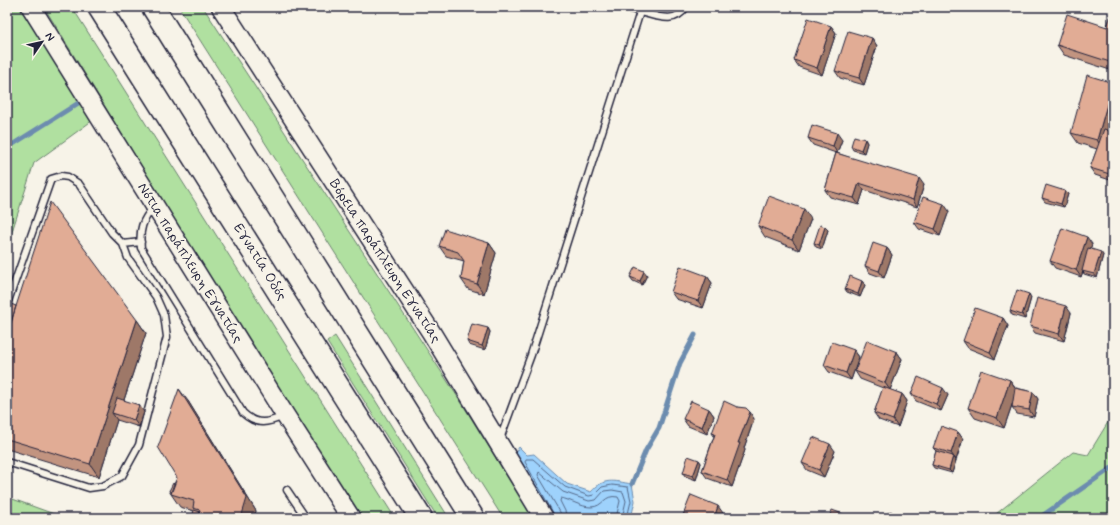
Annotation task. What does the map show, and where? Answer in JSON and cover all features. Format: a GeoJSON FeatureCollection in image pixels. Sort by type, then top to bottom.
{"type":"FeatureCollection","features":[{"type":"Feature","properties":{"kind":"highway","name":"Εγνατία Οδός"},"geometry":{"type":"LineString","coordinates":[[100,7],[421,518]]}},
{"type":"Feature","properties":{"kind":"highway"},"geometry":{"type":"LineString","coordinates":[[153,7],[473,518]]}},
{"type":"Feature","properties":{"kind":"street","name":"Νότια παράπλευρη Εγνατίας"},"geometry":{"type":"LineString","coordinates":[[31,7],[285,415],[351,518]]}},
{"type":"Feature","properties":{"kind":"street","name":"Βόρεια παράπλευρη Εγνατίας"},"geometry":{"type":"LineString","coordinates":[[221,7],[431,332],[544,518]]}},
{"type":"Feature","properties":{"kind":"lane"},"geometry":{"type":"LineString","coordinates":[[626,7],[669,19],[681,13],[686,7]]}},
{"type":"Feature","properties":{"kind":"lane"},"geometry":{"type":"LineString","coordinates":[[499,442],[531,355],[640,12]]}},
{"type":"Feature","properties":{"kind":"lane"},"geometry":{"type":"LineString","coordinates":[[7,304],[51,179],[61,176],[68,176],[78,184],[112,233],[124,244],[128,258],[156,298],[164,315],[167,337],[139,445],[122,476],[103,486],[89,488],[7,462]]}},
{"type":"Feature","properties":{"kind":"lane"},"geometry":{"type":"LineString","coordinates":[[155,206],[146,214],[140,227],[141,242],[146,257],[243,413],[251,420],[260,422],[274,420],[285,415]]}},
{"type":"Feature","properties":{"kind":"lane"},"geometry":{"type":"LineString","coordinates":[[124,244],[141,242]]}},
{"type":"Feature","properties":{"kind":"lane"},"geometry":{"type":"LineString","coordinates":[[287,490],[306,518]]}},
{"type":"Feature","properties":{"kind":"green space"},"geometry":{"type":"Polygon","coordinates":[[[7,7],[19,7],[93,120],[34,163],[7,247],[7,7]]]}},
{"type":"Feature","properties":{"kind":"green space"},"geometry":{"type":"Polygon","coordinates":[[[44,7],[72,7],[395,518],[360,518],[289,407],[44,7]]]}},
{"type":"Feature","properties":{"kind":"green space"},"geometry":{"type":"Polygon","coordinates":[[[179,7],[203,7],[463,405],[533,518],[503,518],[179,7]]]}},
{"type":"Feature","properties":{"kind":"green space"},"geometry":{"type":"Polygon","coordinates":[[[335,336],[449,518],[438,518],[327,342],[335,336]]]}},
{"type":"Feature","properties":{"kind":"green space"},"geometry":{"type":"Polygon","coordinates":[[[1113,414],[1113,518],[991,518],[1073,452],[1088,455],[1113,414]]]}},
{"type":"Feature","properties":{"kind":"green space"},"geometry":{"type":"Polygon","coordinates":[[[7,497],[65,518],[7,518],[7,497]]]}},
{"type":"Feature","properties":{"kind":"water"},"geometry":{"type":"Polygon","coordinates":[[[519,447],[527,455],[534,454],[567,484],[591,492],[600,484],[609,481],[632,484],[635,501],[631,518],[552,518],[515,453],[519,447]]]}},
{"type":"Feature","properties":{"kind":"building"},"geometry":{"type":"Polygon","coordinates":[[[1113,9],[1113,63],[1057,45],[1067,14],[1107,27],[1113,9]]]}},
{"type":"Feature","properties":{"kind":"building"},"geometry":{"type":"Polygon","coordinates":[[[808,18],[831,26],[817,68],[794,60],[808,18]]]}},
{"type":"Feature","properties":{"kind":"building"},"geometry":{"type":"Polygon","coordinates":[[[848,31],[872,38],[859,78],[835,71],[848,31]]]}},
{"type":"Feature","properties":{"kind":"building"},"geometry":{"type":"Polygon","coordinates":[[[1087,75],[1113,83],[1097,140],[1071,133],[1087,75]]]}},
{"type":"Feature","properties":{"kind":"building"},"geometry":{"type":"Polygon","coordinates":[[[812,125],[837,133],[833,146],[808,138],[812,125]]]}},
{"type":"Feature","properties":{"kind":"building"},"geometry":{"type":"Polygon","coordinates":[[[1104,129],[1113,132],[1113,175],[1090,168],[1104,129]]]}},
{"type":"Feature","properties":{"kind":"building"},"geometry":{"type":"Polygon","coordinates":[[[854,136],[865,139],[861,150],[851,146],[854,136]]]}},
{"type":"Feature","properties":{"kind":"building"},"geometry":{"type":"Polygon","coordinates":[[[836,153],[919,178],[913,200],[859,183],[854,198],[825,190],[836,153]]]}},
{"type":"Feature","properties":{"kind":"building"},"geometry":{"type":"Polygon","coordinates":[[[1046,185],[1065,191],[1061,204],[1042,198],[1046,185]]]}},
{"type":"Feature","properties":{"kind":"building"},"geometry":{"type":"Polygon","coordinates":[[[769,196],[804,209],[792,240],[758,226],[769,196]]]}},
{"type":"Feature","properties":{"kind":"building"},"geometry":{"type":"Polygon","coordinates":[[[923,197],[944,204],[935,229],[914,222],[923,197]]]}},
{"type":"Feature","properties":{"kind":"building"},"geometry":{"type":"Polygon","coordinates":[[[50,202],[137,320],[90,464],[7,439],[7,334],[50,202]]]}},
{"type":"Feature","properties":{"kind":"building"},"geometry":{"type":"Polygon","coordinates":[[[820,225],[825,227],[819,245],[814,243],[820,225]]]}},
{"type":"Feature","properties":{"kind":"building"},"geometry":{"type":"Polygon","coordinates":[[[1062,228],[1087,237],[1076,270],[1050,261],[1062,228]]]}},
{"type":"Feature","properties":{"kind":"building"},"geometry":{"type":"Polygon","coordinates":[[[445,229],[489,243],[477,284],[461,279],[464,261],[458,252],[439,246],[445,229]]]}},
{"type":"Feature","properties":{"kind":"building"},"geometry":{"type":"Polygon","coordinates":[[[873,243],[887,248],[879,271],[865,266],[873,243]]]}},
{"type":"Feature","properties":{"kind":"building"},"geometry":{"type":"Polygon","coordinates":[[[1088,248],[1101,252],[1094,274],[1082,271],[1088,248]]]}},
{"type":"Feature","properties":{"kind":"building"},"geometry":{"type":"Polygon","coordinates":[[[680,266],[707,276],[698,301],[671,292],[680,266]]]}},
{"type":"Feature","properties":{"kind":"building"},"geometry":{"type":"Polygon","coordinates":[[[635,267],[644,271],[640,281],[630,277],[635,267]]]}},
{"type":"Feature","properties":{"kind":"building"},"geometry":{"type":"Polygon","coordinates":[[[850,276],[862,281],[858,294],[845,289],[850,276]]]}},
{"type":"Feature","properties":{"kind":"building"},"geometry":{"type":"Polygon","coordinates":[[[1017,290],[1029,294],[1022,315],[1010,311],[1017,290]]]}},
{"type":"Feature","properties":{"kind":"building"},"geometry":{"type":"Polygon","coordinates":[[[1037,298],[1066,306],[1059,334],[1030,326],[1037,298]]]}},
{"type":"Feature","properties":{"kind":"building"},"geometry":{"type":"Polygon","coordinates":[[[11,304],[16,306],[11,323],[7,322],[7,317],[11,304]]]}},
{"type":"Feature","properties":{"kind":"building"},"geometry":{"type":"Polygon","coordinates":[[[975,308],[1003,318],[990,352],[963,341],[975,308]]]}},
{"type":"Feature","properties":{"kind":"building"},"geometry":{"type":"Polygon","coordinates":[[[472,324],[488,328],[482,346],[467,341],[472,324]]]}},
{"type":"Feature","properties":{"kind":"building"},"geometry":{"type":"Polygon","coordinates":[[[867,340],[897,352],[885,383],[855,371],[867,340]]]}},
{"type":"Feature","properties":{"kind":"building"},"geometry":{"type":"Polygon","coordinates":[[[832,342],[854,350],[846,373],[824,365],[832,342]]]}},
{"type":"Feature","properties":{"kind":"building"},"geometry":{"type":"Polygon","coordinates":[[[981,370],[1010,380],[997,418],[968,408],[981,370]]]}},
{"type":"Feature","properties":{"kind":"building"},"geometry":{"type":"Polygon","coordinates":[[[918,377],[943,388],[936,404],[911,394],[918,377]]]}},
{"type":"Feature","properties":{"kind":"building"},"geometry":{"type":"Polygon","coordinates":[[[883,387],[902,394],[893,420],[874,413],[883,387]]]}},
{"type":"Feature","properties":{"kind":"building"},"geometry":{"type":"Polygon","coordinates":[[[1015,388],[1033,392],[1029,410],[1012,407],[1015,388]]]}},
{"type":"Feature","properties":{"kind":"building"},"geometry":{"type":"Polygon","coordinates":[[[179,389],[247,498],[241,518],[211,518],[199,514],[200,510],[193,508],[194,501],[171,494],[177,478],[158,447],[179,389]]]}},
{"type":"Feature","properties":{"kind":"building"},"geometry":{"type":"Polygon","coordinates":[[[117,398],[139,405],[134,420],[112,413],[117,398]]]}},
{"type":"Feature","properties":{"kind":"building"},"geometry":{"type":"Polygon","coordinates":[[[691,401],[709,409],[702,427],[683,419],[691,401]]]}},
{"type":"Feature","properties":{"kind":"building"},"geometry":{"type":"Polygon","coordinates":[[[724,401],[737,407],[746,408],[750,412],[738,443],[740,443],[727,480],[702,471],[715,434],[712,433],[724,401]]]}},
{"type":"Feature","properties":{"kind":"building"},"geometry":{"type":"Polygon","coordinates":[[[941,426],[958,432],[951,453],[933,448],[941,426]]]}},
{"type":"Feature","properties":{"kind":"building"},"geometry":{"type":"Polygon","coordinates":[[[813,437],[830,444],[819,470],[802,463],[813,437]]]}},
{"type":"Feature","properties":{"kind":"building"},"geometry":{"type":"Polygon","coordinates":[[[936,451],[953,456],[949,470],[932,465],[936,451]]]}},
{"type":"Feature","properties":{"kind":"building"},"geometry":{"type":"Polygon","coordinates":[[[688,456],[699,460],[693,476],[683,473],[688,456]]]}},
{"type":"Feature","properties":{"kind":"building"},"geometry":{"type":"Polygon","coordinates":[[[173,483],[174,484],[171,492],[169,491],[173,483]]]}},
{"type":"Feature","properties":{"kind":"building"},"geometry":{"type":"Polygon","coordinates":[[[691,495],[718,506],[714,518],[682,518],[691,495]]]}},
{"type":"Feature","properties":{"kind":"building"},"geometry":{"type":"Polygon","coordinates":[[[194,510],[200,512],[199,514],[201,517],[204,518],[192,518],[194,510]]]}},
{"type":"Feature","properties":{"kind":"building"},"geometry":{"type":"Polygon","coordinates":[[[832,510],[843,514],[842,518],[829,518],[832,510]]]}},
{"type":"Feature","properties":{"kind":"building"},"geometry":{"type":"Polygon","coordinates":[[[891,511],[896,518],[881,518],[891,511]]]}},
{"type":"Feature","properties":{"kind":"waterway"},"geometry":{"type":"LineString","coordinates":[[7,148],[80,102]]}},
{"type":"Feature","properties":{"kind":"waterway"},"geometry":{"type":"LineString","coordinates":[[632,484],[646,450],[659,428],[680,363],[695,335]]}},
{"type":"Feature","properties":{"kind":"waterway"},"geometry":{"type":"LineString","coordinates":[[1039,518],[1113,467]]}}]}
